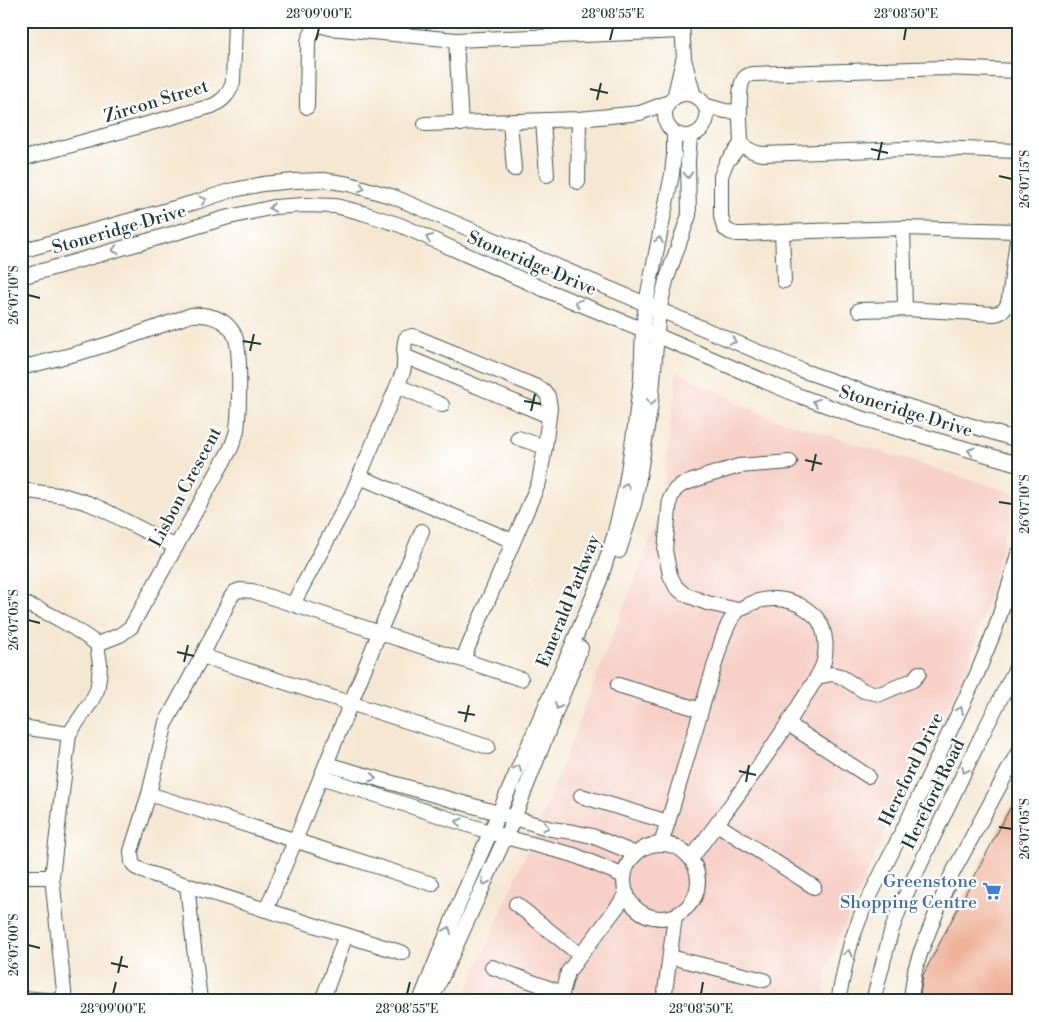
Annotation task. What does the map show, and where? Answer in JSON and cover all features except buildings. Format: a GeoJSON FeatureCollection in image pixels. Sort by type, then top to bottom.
{"type":"FeatureCollection","features":[{"type":"Feature","properties":{"kind":"street","name":"Zircon Street"},"geometry":{"type":"LineString","coordinates":[[21,159],[212,106],[221,101],[231,90],[233,82],[236,21]]}},
{"type":"Feature","properties":{"kind":"street"},"geometry":{"type":"LineString","coordinates":[[307,107],[308,47],[311,35],[319,22],[323,26],[330,28],[456,40],[682,26],[684,59],[699,100],[707,111],[705,125]]}},
{"type":"Feature","properties":{"kind":"street"},"geometry":{"type":"LineString","coordinates":[[456,40],[461,124]]}},
{"type":"Feature","properties":{"kind":"street"},"geometry":{"type":"LineString","coordinates":[[670,127],[664,115],[671,100],[684,59]]}},
{"type":"Feature","properties":{"kind":"street"},"geometry":{"type":"LineString","coordinates":[[859,310],[1000,313],[1007,306],[1009,299],[1018,232],[903,228],[736,234],[730,232],[724,228],[721,216],[721,176],[726,163],[741,144],[740,112],[741,84],[743,79],[747,75],[752,74],[945,68],[1018,71]]}},
{"type":"Feature","properties":{"kind":"street"},"geometry":{"type":"LineString","coordinates":[[425,124],[543,121],[640,113],[680,95],[687,94],[725,112],[740,112]]}},
{"type":"Feature","properties":{"kind":"street"},"geometry":{"type":"LineString","coordinates":[[640,113],[670,127],[680,136],[690,136],[725,112]]}},
{"type":"Feature","properties":{"kind":"street"},"geometry":{"type":"LineString","coordinates":[[578,182],[579,119]]}},
{"type":"Feature","properties":{"kind":"street"},"geometry":{"type":"LineString","coordinates":[[543,121],[547,175]]}},
{"type":"Feature","properties":{"kind":"street"},"geometry":{"type":"LineString","coordinates":[[510,122],[514,169]]}},
{"type":"Feature","properties":{"kind":"street","name":"Emerald Parkway"},"geometry":{"type":"LineString","coordinates":[[431,1001],[514,818],[608,581],[634,504],[651,404],[656,335],[652,306],[674,155],[670,127]]}},
{"type":"Feature","properties":{"kind":"street","name":"Emerald Parkway"},"geometry":{"type":"LineString","coordinates":[[420,1001],[498,813],[600,580],[614,536],[626,490],[635,426],[641,378],[643,329],[652,306],[666,282],[690,215],[688,161],[690,136]]}},
{"type":"Feature","properties":{"kind":"street"},"geometry":{"type":"LineString","coordinates":[[741,144],[754,153],[763,154],[934,148],[1018,151]]}},
{"type":"Feature","properties":{"kind":"street","name":"Stoneridge Drive"},"geometry":{"type":"LineString","coordinates":[[21,251],[230,191],[263,184],[294,180],[324,180],[349,184],[394,197],[801,370],[890,401],[1018,440]]}},
{"type":"Feature","properties":{"kind":"street","name":"Stoneridge Drive"},"geometry":{"type":"LineString","coordinates":[[21,276],[224,218],[274,207],[304,205],[336,206],[400,226],[543,289],[798,395],[861,418],[1018,464]]}},
{"type":"Feature","properties":{"kind":"street"},"geometry":{"type":"LineString","coordinates":[[903,228],[905,310]]}},
{"type":"Feature","properties":{"kind":"street"},"geometry":{"type":"LineString","coordinates":[[782,232],[784,280]]}},
{"type":"Feature","properties":{"kind":"street","name":"Lisbon Crescent"},"geometry":{"type":"LineString","coordinates":[[21,368],[116,342],[191,315],[202,314],[220,320],[228,326],[238,343],[238,419],[235,438],[131,627],[120,635],[97,644]]}},
{"type":"Feature","properties":{"kind":"street"},"geometry":{"type":"LineString","coordinates":[[293,604],[360,477],[398,386],[404,366],[406,338],[412,336],[537,386],[544,391],[550,401],[545,446],[537,488],[463,660]]}},
{"type":"Feature","properties":{"kind":"street"},"geometry":{"type":"LineString","coordinates":[[404,356],[549,416]]}},
{"type":"Feature","properties":{"kind":"street"},"geometry":{"type":"LineString","coordinates":[[398,386],[442,404]]}},
{"type":"Feature","properties":{"kind":"street"},"geometry":{"type":"LineString","coordinates":[[518,438],[545,446]]}},
{"type":"Feature","properties":{"kind":"street"},"geometry":{"type":"LineString","coordinates":[[738,610],[707,603],[684,594],[676,587],[670,575],[666,550],[670,499],[675,490],[681,485],[738,466],[790,462]]}},
{"type":"Feature","properties":{"kind":"street"},"geometry":{"type":"LineString","coordinates":[[360,477],[513,541]]}},
{"type":"Feature","properties":{"kind":"street"},"geometry":{"type":"LineString","coordinates":[[21,490],[65,496],[88,503],[176,547]]}},
{"type":"Feature","properties":{"kind":"street"},"geometry":{"type":"LineString","coordinates":[[266,910],[378,633],[422,531]]}},
{"type":"Feature","properties":{"kind":"street","name":"Hereford Drive"},"geometry":{"type":"LineString","coordinates":[[838,1001],[852,939],[863,910],[977,674],[996,627],[1018,554]]}},
{"type":"Feature","properties":{"kind":"street"},"geometry":{"type":"LineString","coordinates":[[403,953],[135,868],[132,862],[131,851],[149,794],[166,722],[202,656],[230,597],[240,590],[293,604],[521,679]]}},
{"type":"Feature","properties":{"kind":"street"},"geometry":{"type":"LineString","coordinates":[[661,844],[728,624],[738,610],[754,602],[772,598],[788,600],[800,605],[819,620],[824,632],[826,648],[824,662],[788,724],[691,859]]}},
{"type":"Feature","properties":{"kind":"street"},"geometry":{"type":"LineString","coordinates":[[21,603],[52,615],[97,644],[100,664],[100,678],[97,690],[69,734],[52,877],[65,1001]]}},
{"type":"Feature","properties":{"kind":"street"},"geometry":{"type":"LineString","coordinates":[[202,656],[488,747]]}},
{"type":"Feature","properties":{"kind":"street","name":"Hereford Road"},"geometry":{"type":"LineString","coordinates":[[873,1001],[891,932],[901,905],[1018,664]]}},
{"type":"Feature","properties":{"kind":"street"},"geometry":{"type":"LineString","coordinates":[[817,677],[832,674],[840,676],[864,691],[880,694],[912,680],[919,673]]}},
{"type":"Feature","properties":{"kind":"street"},"geometry":{"type":"LineString","coordinates":[[618,685],[701,710]]}},
{"type":"Feature","properties":{"kind":"street"},"geometry":{"type":"LineString","coordinates":[[788,724],[868,776]]}},
{"type":"Feature","properties":{"kind":"street"},"geometry":{"type":"LineString","coordinates":[[21,727],[69,734]]}},
{"type":"Feature","properties":{"kind":"street"},"geometry":{"type":"LineString","coordinates":[[911,998],[915,970],[921,951],[951,876],[1018,752]]}},
{"type":"Feature","properties":{"kind":"street"},"geometry":{"type":"LineString","coordinates":[[323,771],[498,813],[551,829],[592,836],[636,854]]}},
{"type":"Feature","properties":{"kind":"street"},"geometry":{"type":"LineString","coordinates":[[323,771],[490,832],[574,855],[624,876]]}},
{"type":"Feature","properties":{"kind":"street"},"geometry":{"type":"LineString","coordinates":[[149,794],[432,884]]}},
{"type":"Feature","properties":{"kind":"street"},"geometry":{"type":"LineString","coordinates":[[581,796],[668,822]]}},
{"type":"Feature","properties":{"kind":"street"},"geometry":{"type":"LineString","coordinates":[[717,824],[814,887]]}},
{"type":"Feature","properties":{"kind":"street"},"geometry":{"type":"LineString","coordinates":[[661,844],[680,849],[691,859],[696,866],[699,877],[698,889],[694,900],[686,909],[675,916],[662,918],[650,917],[638,910],[627,894],[624,876],[628,864],[636,854],[646,847],[661,844]]}},
{"type":"Feature","properties":{"kind":"street"},"geometry":{"type":"LineString","coordinates":[[21,877],[52,877]]}},
{"type":"Feature","properties":{"kind":"street"},"geometry":{"type":"LineString","coordinates":[[188,885],[200,1001]]}},
{"type":"Feature","properties":{"kind":"street"},"geometry":{"type":"LineString","coordinates":[[492,967],[562,997],[568,972],[627,894]]}},
{"type":"Feature","properties":{"kind":"street"},"geometry":{"type":"LineString","coordinates":[[516,904],[580,956]]}},
{"type":"Feature","properties":{"kind":"street"},"geometry":{"type":"LineString","coordinates":[[662,1001],[665,992],[675,916]]}},
{"type":"Feature","properties":{"kind":"street"},"geometry":{"type":"LineString","coordinates":[[322,1001],[346,936]]}},
{"type":"Feature","properties":{"kind":"street"},"geometry":{"type":"LineString","coordinates":[[670,957],[764,980]]}},
{"type":"Feature","properties":{"kind":"street"},"geometry":{"type":"LineString","coordinates":[[21,998],[59,1001]]}},
{"type":"Feature","properties":{"kind":"shaded area"},"geometry":{"type":"Polygon","coordinates":[[[677,372],[770,417],[1016,494],[966,677],[916,759],[828,964],[823,1001],[463,1001],[540,821],[660,515],[677,372]]]}},
{"type":"Feature","properties":{"kind":"place","name":"Greenstone Shopping Centre"},"geometry":{"type":"Point","coordinates":[992,891]}}]}
